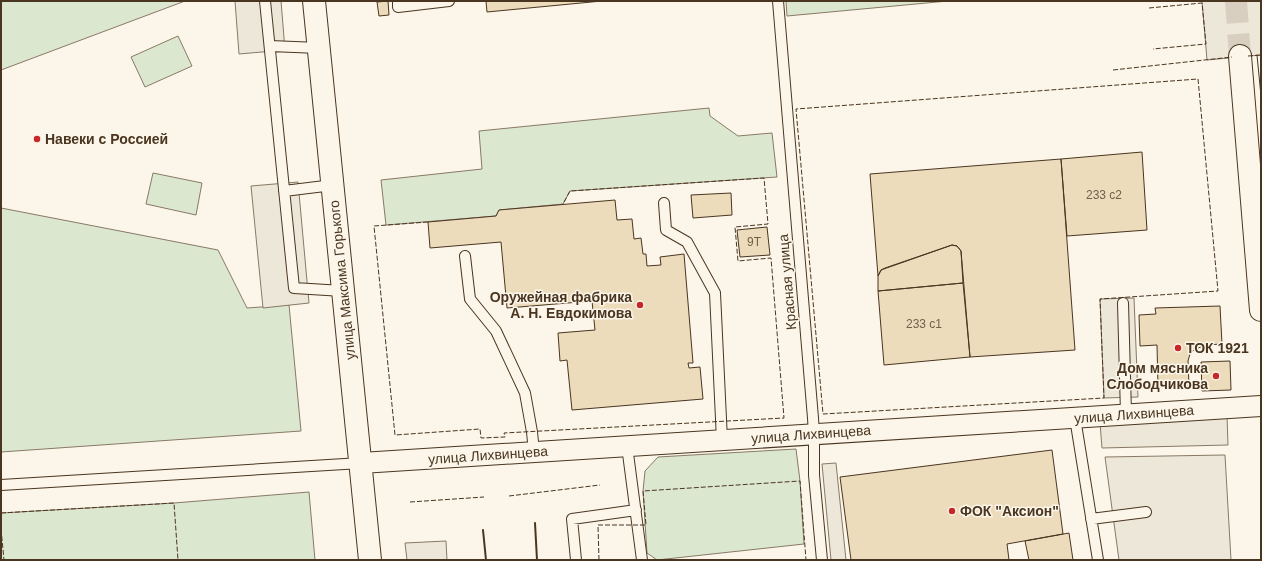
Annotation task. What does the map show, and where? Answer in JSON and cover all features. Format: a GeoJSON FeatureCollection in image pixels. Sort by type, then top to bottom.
{"type":"FeatureCollection","features":[{"type":"Feature","properties":{"kind":"main road","name":"улица Максима Горького"},"geometry":{"type":"LineString","coordinates":[[314,1],[370,560]]}},
{"type":"Feature","properties":{"kind":"main road"},"geometry":{"type":"LineString","coordinates":[[1240,56],[1261,310]]}},
{"type":"Feature","properties":{"kind":"street","name":"улица Лихвинцева"},"geometry":{"type":"LineString","coordinates":[[361,463],[1261,406]]}},
{"type":"Feature","properties":{"kind":"lane"},"geometry":{"type":"LineString","coordinates":[[265,1],[294,288],[343,291]]}},
{"type":"Feature","properties":{"kind":"lane"},"geometry":{"type":"LineString","coordinates":[[398,1],[398,7],[449,1]]}},
{"type":"Feature","properties":{"kind":"lane","name":"Красная улица"},"geometry":{"type":"LineString","coordinates":[[778,1],[814,434],[814,475],[822,560]]}},
{"type":"Feature","properties":{"kind":"lane"},"geometry":{"type":"LineString","coordinates":[[270,46],[319,48]]}},
{"type":"Feature","properties":{"kind":"lane"},"geometry":{"type":"LineString","coordinates":[[284,191],[333,185]]}},
{"type":"Feature","properties":{"kind":"lane"},"geometry":{"type":"LineString","coordinates":[[664,203],[666,230],[687,242],[715,293],[722,440]]}},
{"type":"Feature","properties":{"kind":"lane"},"geometry":{"type":"LineString","coordinates":[[465,256],[470,299],[496,332],[525,393],[534,452]]}},
{"type":"Feature","properties":{"kind":"lane"},"geometry":{"type":"LineString","coordinates":[[1123,303],[1126,414]]}},
{"type":"Feature","properties":{"kind":"lane"},"geometry":{"type":"LineString","coordinates":[[1075,418],[1098,560]]}},
{"type":"Feature","properties":{"kind":"lane"},"geometry":{"type":"LineString","coordinates":[[627,446],[642,560]]}},
{"type":"Feature","properties":{"kind":"lane"},"geometry":{"type":"LineString","coordinates":[[1,485],[361,463]]}},
{"type":"Feature","properties":{"kind":"lane"},"geometry":{"type":"LineString","coordinates":[[576,560],[572,519],[636,510]]}},
{"type":"Feature","properties":{"kind":"lane"},"geometry":{"type":"LineString","coordinates":[[1091,519],[1146,512]]}},
{"type":"Feature","properties":{"kind":"green space"},"geometry":{"type":"Polygon","coordinates":[[[1,1],[185,1],[1,70],[1,1]]]}},
{"type":"Feature","properties":{"kind":"green space"},"geometry":{"type":"Polygon","coordinates":[[[786,1],[948,1],[787,16],[786,1]]]}},
{"type":"Feature","properties":{"kind":"green space"},"geometry":{"type":"Polygon","coordinates":[[[178,36],[192,66],[145,87],[131,57],[178,36]]]}},
{"type":"Feature","properties":{"kind":"green space"},"geometry":{"type":"Polygon","coordinates":[[[709,108],[710,116],[738,136],[772,133],[777,177],[570,191],[563,204],[499,210],[496,216],[386,225],[381,180],[482,169],[479,131],[709,108]]]}},
{"type":"Feature","properties":{"kind":"green space"},"geometry":{"type":"Polygon","coordinates":[[[153,173],[202,183],[196,215],[146,204],[153,173]]]}},
{"type":"Feature","properties":{"kind":"green space"},"geometry":{"type":"Polygon","coordinates":[[[1,208],[218,250],[247,308],[289,305],[301,431],[1,452],[1,208]]]}},
{"type":"Feature","properties":{"kind":"green space"},"geometry":{"type":"Polygon","coordinates":[[[796,449],[800,481],[804,544],[657,560],[647,553],[643,491],[645,471],[658,457],[796,449]]]}},
{"type":"Feature","properties":{"kind":"green space"},"geometry":{"type":"Polygon","coordinates":[[[309,492],[315,560],[1,560],[1,513],[174,503],[309,492]]]}},
{"type":"Feature","properties":{"kind":"shaded area"},"geometry":{"type":"Polygon","coordinates":[[[235,1],[281,1],[285,50],[239,54],[235,1]]]}},
{"type":"Feature","properties":{"kind":"shaded area"},"geometry":{"type":"Polygon","coordinates":[[[1202,1],[1261,1],[1261,55],[1207,60],[1202,1]]]}},
{"type":"Feature","properties":{"kind":"shaded area"},"geometry":{"type":"Polygon","coordinates":[[[298,182],[309,303],[263,308],[251,186],[298,182]]]}},
{"type":"Feature","properties":{"kind":"shaded area"},"geometry":{"type":"Polygon","coordinates":[[[1134,298],[1138,397],[1104,398],[1100,299],[1134,298]]]}},
{"type":"Feature","properties":{"kind":"shaded area"},"geometry":{"type":"Polygon","coordinates":[[[1227,415],[1228,445],[1102,448],[1100,423],[1227,415]]]}},
{"type":"Feature","properties":{"kind":"shaded area"},"geometry":{"type":"Polygon","coordinates":[[[1225,455],[1231,560],[1119,560],[1105,457],[1225,455]]]}},
{"type":"Feature","properties":{"kind":"shaded area"},"geometry":{"type":"Polygon","coordinates":[[[836,463],[846,560],[831,560],[822,464],[836,463]]]}},
{"type":"Feature","properties":{"kind":"shaded area"},"geometry":{"type":"Polygon","coordinates":[[[446,541],[447,560],[407,560],[405,543],[446,541]]]}},
{"type":"Feature","properties":{"kind":"building"},"geometry":{"type":"Polygon","coordinates":[[[388,1],[389,15],[379,16],[377,2],[388,1]]]}},
{"type":"Feature","properties":{"kind":"building"},"geometry":{"type":"Polygon","coordinates":[[[486,1],[602,1],[487,12],[486,1]]]}},
{"type":"Feature","properties":{"kind":"building"},"geometry":{"type":"Polygon","coordinates":[[[1142,152],[1147,230],[1067,236],[1061,159],[1142,152]]]}},
{"type":"Feature","properties":{"kind":"building"},"geometry":{"type":"Polygon","coordinates":[[[1061,159],[1075,350],[970,357],[961,251],[957,246],[952,245],[885,268],[881,270],[878,276],[870,174],[1061,159]]]}},
{"type":"Feature","properties":{"kind":"building"},"geometry":{"type":"Polygon","coordinates":[[[731,193],[732,215],[693,218],[691,195],[731,193]]]}},
{"type":"Feature","properties":{"kind":"building","name":"Оружейная фабрика А. Н. Евдокимова"},"geometry":{"type":"Polygon","coordinates":[[[615,200],[617,220],[632,219],[634,239],[641,238],[643,254],[646,254],[647,266],[661,265],[660,257],[684,254],[693,363],[688,363],[689,368],[700,367],[703,399],[572,410],[567,360],[560,361],[558,333],[595,330],[592,301],[507,308],[501,242],[430,248],[428,222],[496,216],[499,210],[615,200]]]}},
{"type":"Feature","properties":{"kind":"building"},"geometry":{"type":"Polygon","coordinates":[[[767,227],[770,255],[740,257],[737,230],[767,227]]]}},
{"type":"Feature","properties":{"kind":"building"},"geometry":{"type":"Polygon","coordinates":[[[952,245],[957,246],[961,251],[963,283],[878,291],[878,276],[881,270],[952,245]]]}},
{"type":"Feature","properties":{"kind":"building"},"geometry":{"type":"Polygon","coordinates":[[[963,283],[970,357],[884,365],[878,291],[963,283]]]}},
{"type":"Feature","properties":{"kind":"building","name":"ТОК 1921"},"geometry":{"type":"Polygon","coordinates":[[[1220,306],[1222,344],[1205,345],[1194,350],[1190,354],[1188,361],[1189,386],[1158,387],[1157,345],[1140,346],[1139,315],[1156,314],[1155,308],[1220,306]]]}},
{"type":"Feature","properties":{"kind":"building","name":"Дом мясника Слободчикова"},"geometry":{"type":"Polygon","coordinates":[[[1230,361],[1231,390],[1202,391],[1201,362],[1230,361]]]}},
{"type":"Feature","properties":{"kind":"building","name":"ФОК \"Аксион\""},"geometry":{"type":"Polygon","coordinates":[[[1052,450],[1063,534],[1007,544],[1009,560],[851,560],[840,477],[1052,450]]]}},
{"type":"Feature","properties":{"kind":"building"},"geometry":{"type":"Polygon","coordinates":[[[1069,533],[1073,560],[1029,560],[1025,541],[1069,533]]]}},
{"type":"Feature","properties":{"kind":"tunnel"},"geometry":{"type":"LineString","coordinates":[[1236,1],[1240,56]]}},
{"type":"Feature","properties":{"kind":"tram line"},"geometry":{"type":"LineString","coordinates":[[1257,55],[1261,96]]}},
{"type":"Feature","properties":{"kind":"fence"},"geometry":{"type":"LineString","coordinates":[[1149,8],[1202,3],[1206,44],[1153,49]]}},
{"type":"Feature","properties":{"kind":"fence"},"geometry":{"type":"LineString","coordinates":[[1248,56],[1261,55]]}},
{"type":"Feature","properties":{"kind":"fence"},"geometry":{"type":"LineString","coordinates":[[1113,70],[1232,57]]}},
{"type":"Feature","properties":{"kind":"fence"},"geometry":{"type":"LineString","coordinates":[[1198,79],[1218,291],[1100,299],[1104,398],[823,414],[796,109],[1198,79]]}},
{"type":"Feature","properties":{"kind":"fence"},"geometry":{"type":"LineString","coordinates":[[428,222],[374,226],[395,435],[480,429],[481,438],[505,437],[504,433],[784,418],[771,258],[738,261],[735,227],[768,224],[764,178],[570,191],[563,204]]}},
{"type":"Feature","properties":{"kind":"fence"},"geometry":{"type":"LineString","coordinates":[[599,560],[598,525],[646,525],[643,491],[800,481],[806,560]]}},
{"type":"Feature","properties":{"kind":"fence"},"geometry":{"type":"LineString","coordinates":[[509,496],[600,485]]}},
{"type":"Feature","properties":{"kind":"fence"},"geometry":{"type":"LineString","coordinates":[[410,502],[484,497]]}},
{"type":"Feature","properties":{"kind":"fence"},"geometry":{"type":"LineString","coordinates":[[1,513],[174,503],[178,560]]}},
{"type":"Feature","properties":{"kind":"fence"},"geometry":{"type":"LineString","coordinates":[[1,529],[4,560]]}},
{"type":"Feature","properties":{"kind":"wall"},"geometry":{"type":"LineString","coordinates":[[535,523],[537,560]]}},
{"type":"Feature","properties":{"kind":"wall"},"geometry":{"type":"LineString","coordinates":[[483,530],[486,560]]}},
{"type":"Feature","properties":{"kind":"place","name":"Навеки с Россией"},"geometry":{"type":"Point","coordinates":[37,139]}},
{"type":"Feature","properties":{"kind":"place","name":"Оружейная фабрика А. Н. Евдокимова"},"geometry":{"type":"Point","coordinates":[640,305]}},
{"type":"Feature","properties":{"kind":"place","name":"ТОК 1921"},"geometry":{"type":"Point","coordinates":[1178,348]}},
{"type":"Feature","properties":{"kind":"place","name":"Дом мясника Слободчикова"},"geometry":{"type":"Point","coordinates":[1216,376]}},
{"type":"Feature","properties":{"kind":"place","name":"ФОК \"Аксион\""},"geometry":{"type":"Point","coordinates":[952,511]}}]}
